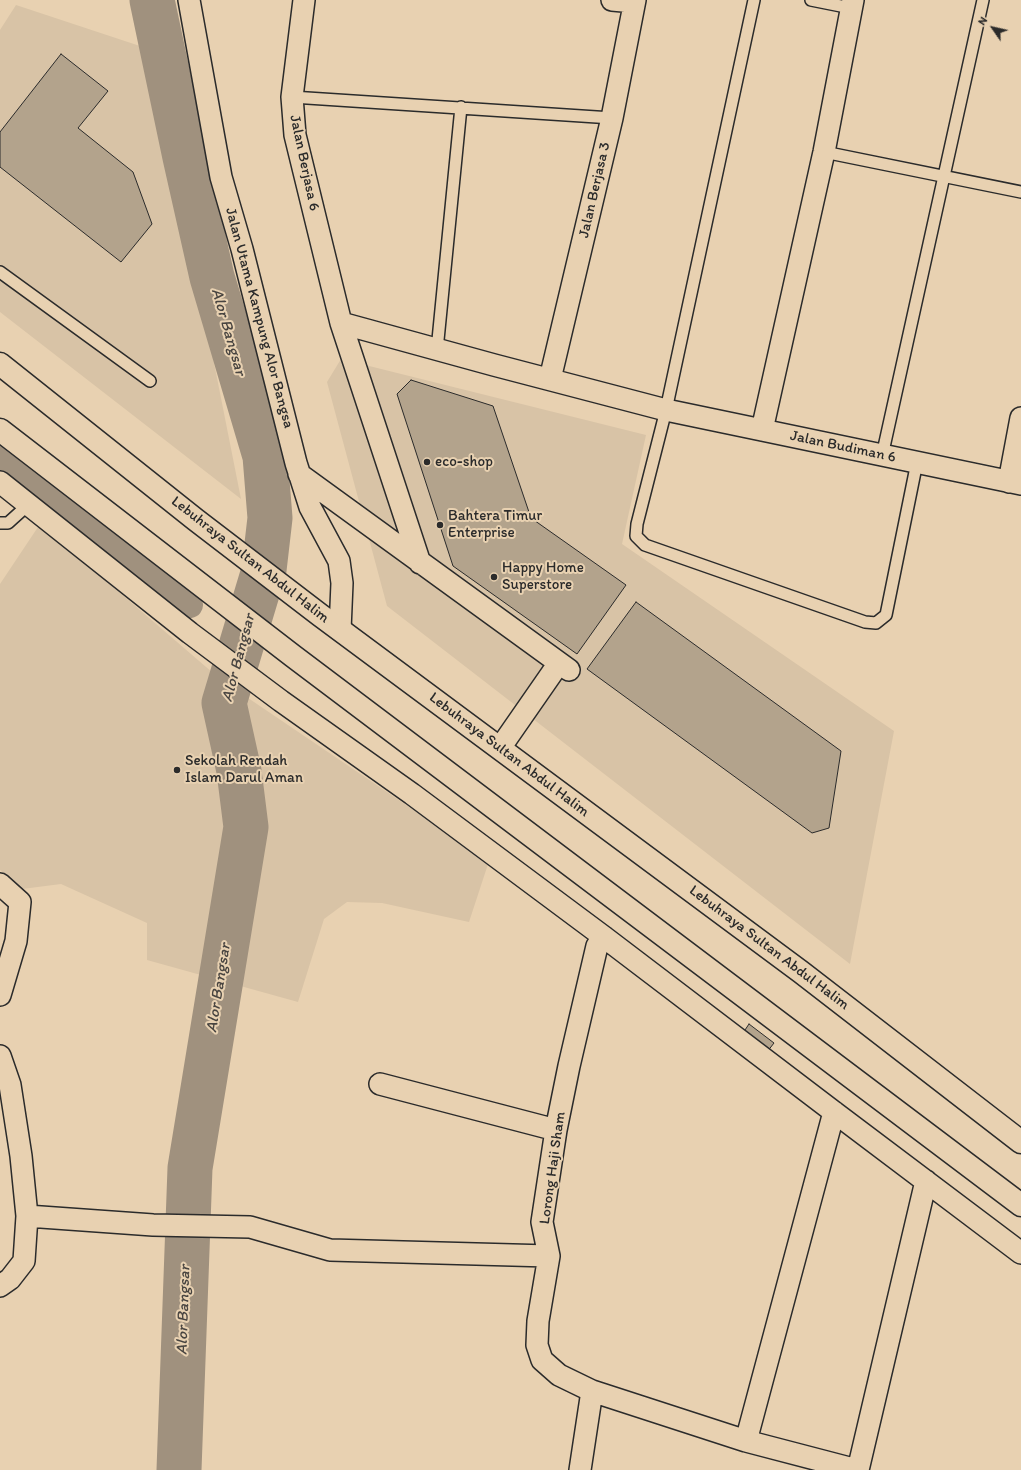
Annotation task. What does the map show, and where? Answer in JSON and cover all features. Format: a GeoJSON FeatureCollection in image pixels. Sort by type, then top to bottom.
{"type":"FeatureCollection","features":[{"type":"Feature","properties":{"kind":"main road","name":"Lebuhraya Sultan Abdul Halim"},"geometry":{"type":"LineString","coordinates":[[0,364],[196,520],[320,615],[801,972],[1021,1142]]}},
{"type":"Feature","properties":{"kind":"main road"},"geometry":{"type":"LineString","coordinates":[[0,430],[294,656],[1021,1205]]}},
{"type":"Feature","properties":{"kind":"street","name":"Jalan Utama Kampung Alor Bangsa"},"geometry":{"type":"LineString","coordinates":[[189,0],[221,177],[242,249],[299,474],[310,507],[339,561],[342,583],[340,630]]}},
{"type":"Feature","properties":{"kind":"street","name":"Jalan Berjasa 6"},"geometry":{"type":"LineString","coordinates":[[304,0],[292,97],[295,134],[341,323],[420,563]]}},
{"type":"Feature","properties":{"kind":"street"},"geometry":{"type":"LineString","coordinates":[[612,0],[634,1]]}},
{"type":"Feature","properties":{"kind":"street","name":"Jalan Berjasa 3"},"geometry":{"type":"LineString","coordinates":[[550,379],[612,118],[634,1]]}},
{"type":"Feature","properties":{"kind":"street"},"geometry":{"type":"LineString","coordinates":[[762,430],[824,152],[852,4]]}},
{"type":"Feature","properties":{"kind":"street","name":"Jalan Budiman 6"},"geometry":{"type":"LineString","coordinates":[[341,323],[436,350],[666,410],[1015,483]]}},
{"type":"Feature","properties":{"kind":"street"},"geometry":{"type":"LineString","coordinates":[[1015,483],[1021,418]]}},
{"type":"Feature","properties":{"kind":"street"},"geometry":{"type":"LineString","coordinates":[[299,474],[564,667],[500,748]]}},
{"type":"Feature","properties":{"kind":"street"},"geometry":{"type":"LineString","coordinates":[[0,482],[190,633],[412,794],[604,937],[1021,1253]]}},
{"type":"Feature","properties":{"kind":"street"},"geometry":{"type":"LineString","coordinates":[[0,884],[20,902],[16,940],[0,995]]}},
{"type":"Feature","properties":{"kind":"street","name":"Lorong Haji Sham"},"geometry":{"type":"LineString","coordinates":[[604,937],[597,946],[569,1066],[556,1130],[542,1222],[549,1256],[538,1321],[537,1345],[542,1360],[559,1374],[592,1391],[746,1440],[857,1470]]}},
{"type":"Feature","properties":{"kind":"street"},"geometry":{"type":"LineString","coordinates":[[0,1056],[10,1085],[21,1156],[27,1216],[24,1261],[10,1279],[0,1286]]}},
{"type":"Feature","properties":{"kind":"street"},"geometry":{"type":"LineString","coordinates":[[380,1084],[556,1130]]}},
{"type":"Feature","properties":{"kind":"street"},"geometry":{"type":"LineString","coordinates":[[746,1440],[834,1112]]}},
{"type":"Feature","properties":{"kind":"street"},"geometry":{"type":"LineString","coordinates":[[857,1470],[926,1181]]}},
{"type":"Feature","properties":{"kind":"street"},"geometry":{"type":"LineString","coordinates":[[27,1216],[153,1225],[250,1227],[330,1250],[549,1256]]}},
{"type":"Feature","properties":{"kind":"street"},"geometry":{"type":"LineString","coordinates":[[580,1470],[592,1391]]}},
{"type":"Feature","properties":{"kind":"lane"},"geometry":{"type":"LineString","coordinates":[[754,0],[666,410],[637,524],[636,536],[645,545],[865,622],[876,623],[886,615],[917,462]]}},
{"type":"Feature","properties":{"kind":"lane"},"geometry":{"type":"LineString","coordinates":[[811,0],[852,4]]}},
{"type":"Feature","properties":{"kind":"lane"},"geometry":{"type":"LineString","coordinates":[[882,456],[983,0]]}},
{"type":"Feature","properties":{"kind":"lane"},"geometry":{"type":"LineString","coordinates":[[292,97],[612,118]]}},
{"type":"Feature","properties":{"kind":"lane"},"geometry":{"type":"LineString","coordinates":[[436,350],[461,107]]}},
{"type":"Feature","properties":{"kind":"lane"},"geometry":{"type":"LineString","coordinates":[[824,152],[1021,192]]}},
{"type":"Feature","properties":{"kind":"lane"},"geometry":{"type":"LineString","coordinates":[[0,272],[150,381]]}},
{"type":"Feature","properties":{"kind":"lane"},"geometry":{"type":"LineString","coordinates":[[0,523],[8,523],[28,504]]}},
{"type":"Feature","properties":{"kind":"shaded area"},"geometry":{"type":"Polygon","coordinates":[[[16,5],[152,50],[241,499],[0,312],[0,30],[16,5]]]}},
{"type":"Feature","properties":{"kind":"shaded area"},"geometry":{"type":"Polygon","coordinates":[[[341,359],[646,435],[622,544],[894,731],[850,964],[387,606],[327,382],[341,359]]]}},
{"type":"Feature","properties":{"kind":"shaded area","name":"Sekolah Rendah Islam Darul Aman"},"geometry":{"type":"Polygon","coordinates":[[[40,524],[220,679],[489,861],[469,922],[382,903],[347,902],[324,919],[298,1002],[147,960],[147,923],[61,884],[22,889],[0,870],[0,584],[40,524]]]}},
{"type":"Feature","properties":{"kind":"building"},"geometry":{"type":"Polygon","coordinates":[[[61,54],[108,91],[78,128],[133,172],[152,224],[121,262],[0,167],[0,132],[61,54]]]}},
{"type":"Feature","properties":{"kind":"building"},"geometry":{"type":"Polygon","coordinates":[[[411,380],[493,406],[531,518],[626,585],[577,654],[453,566],[397,394],[411,380]]]}},
{"type":"Feature","properties":{"kind":"building"},"geometry":{"type":"Polygon","coordinates":[[[636,602],[841,751],[829,828],[812,833],[587,669],[636,602]]]}},
{"type":"Feature","properties":{"kind":"building"},"geometry":{"type":"Polygon","coordinates":[[[749,1024],[774,1043],[767,1052],[743,1033],[749,1024]]]}},
{"type":"Feature","properties":{"kind":"waterway","name":"Alor Bangsar"},"geometry":{"type":"LineString","coordinates":[[152,0],[212,277],[265,456],[270,518],[264,570],[224,703],[239,771],[246,827],[190,1168],[179,1470]]}},
{"type":"Feature","properties":{"kind":"waterway"},"geometry":{"type":"LineString","coordinates":[[0,457],[190,605]]}},
{"type":"Feature","properties":{"kind":"place","name":"eco-shop"},"geometry":{"type":"Point","coordinates":[427,462]}},
{"type":"Feature","properties":{"kind":"place","name":"Bahtera Timur Enterprise"},"geometry":{"type":"Point","coordinates":[440,525]}},
{"type":"Feature","properties":{"kind":"place","name":"Happy Home Superstore"},"geometry":{"type":"Point","coordinates":[494,577]}},
{"type":"Feature","properties":{"kind":"place","name":"Sekolah Rendah Islam Darul Aman"},"geometry":{"type":"Point","coordinates":[177,770]}}]}
